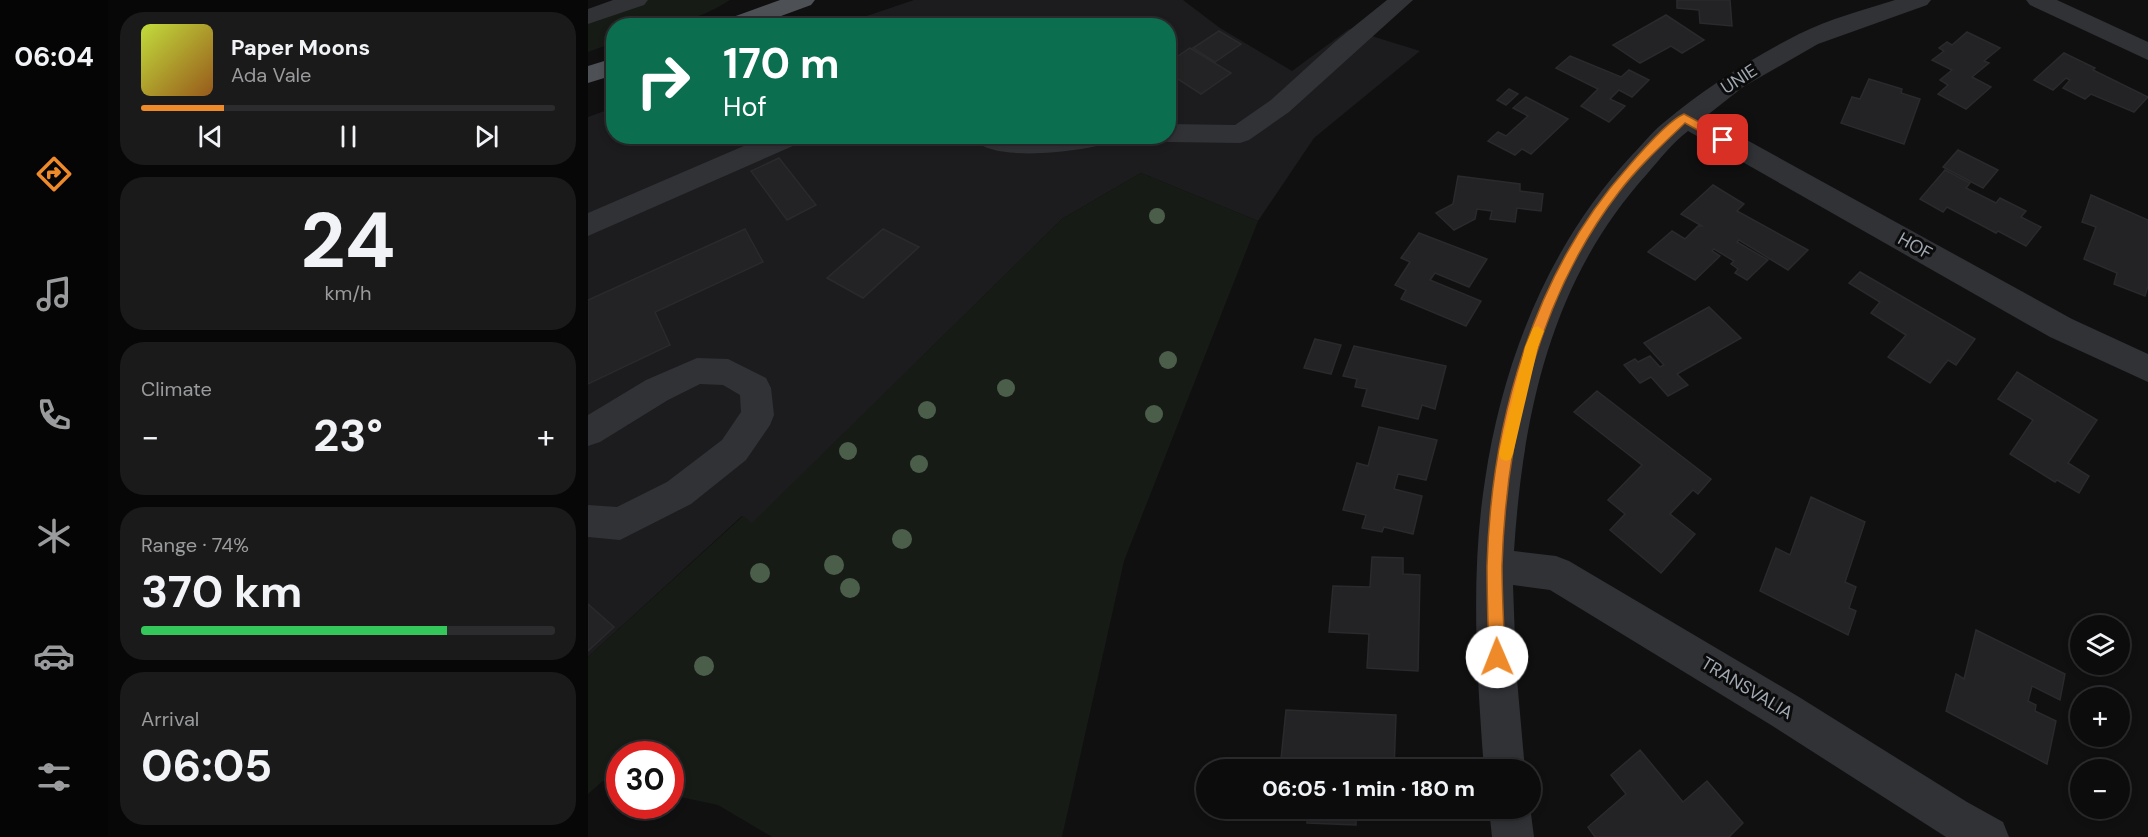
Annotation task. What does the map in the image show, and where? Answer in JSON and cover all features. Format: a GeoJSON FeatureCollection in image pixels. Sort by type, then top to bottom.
{"type":"FeatureCollection","features":[{"type":"Feature","properties":{"kind":"main road"},"geometry":{"type":"LineString","coordinates":[[752,18],[803,0]]}},
{"type":"Feature","properties":{"kind":"main road"},"geometry":{"type":"LineString","coordinates":[[588,75],[606,69]]}},
{"type":"Feature","properties":{"kind":"street"},"geometry":{"type":"LineString","coordinates":[[588,17],[636,0]]}},
{"type":"Feature","properties":{"kind":"street"},"geometry":{"type":"LineString","coordinates":[[1176,133],[1240,134],[1280,106],[1345,46],[1401,0]]}},
{"type":"Feature","properties":{"kind":"street","name":"UNIE"},"geometry":{"type":"LineString","coordinates":[[1504,759],[1497,680],[1495,566],[1501,486],[1510,432],[1532,347],[1556,285],[1587,229],[1615,189],[1652,147],[1684,118],[1740,77],[1808,40],[1850,22],[1919,0]]}},
{"type":"Feature","properties":{"kind":"street"},"geometry":{"type":"LineString","coordinates":[[2038,0],[2148,52]]}},
{"type":"Feature","properties":{"kind":"street","name":"HOF"},"geometry":{"type":"LineString","coordinates":[[1684,118],[2061,328],[2148,369]]}},
{"type":"Feature","properties":{"kind":"street"},"geometry":{"type":"LineString","coordinates":[[588,225],[775,144]]}},
{"type":"Feature","properties":{"kind":"street"},"geometry":{"type":"LineString","coordinates":[[1006,144],[1028,144]]}},
{"type":"Feature","properties":{"kind":"street"},"geometry":{"type":"LineString","coordinates":[[588,432],[657,390],[697,371],[728,372],[755,388],[758,416],[734,450],[679,493],[620,524],[588,521]]}},
{"type":"Feature","properties":{"kind":"street","name":"TRANSVALIA"},"geometry":{"type":"LineString","coordinates":[[1495,566],[1556,573],[1988,837]]}},
{"type":"Feature","properties":{"kind":"street"},"geometry":{"type":"LineString","coordinates":[[1511,819],[1513,837]]}},
{"type":"Feature","properties":{"kind":"shaded area"},"geometry":{"type":"Polygon","coordinates":[[[640,0],[730,0],[715,9],[691,18],[606,18],[606,46],[588,52],[588,19],[640,0]]]}},
{"type":"Feature","properties":{"kind":"shaded area"},"geometry":{"type":"Polygon","coordinates":[[[914,0],[1183,0],[1220,28],[1292,71],[1349,29],[1420,51],[1314,138],[1258,221],[1141,173],[1062,219],[752,524],[742,516],[588,657],[588,117],[606,111],[606,144],[1176,144],[1176,18],[861,18],[914,0]]]}},
{"type":"Feature","properties":{"kind":"shaded area"},"geometry":{"type":"Polygon","coordinates":[[[1141,173],[1258,221],[1124,561],[1062,837],[772,837],[718,805],[684,798],[684,741],[606,741],[606,780],[588,794],[588,657],[743,516],[752,523],[1062,219],[1141,173]]]}},
{"type":"Feature","properties":{"kind":"building"},"geometry":{"type":"Polygon","coordinates":[[[1677,0],[1730,0],[1732,26],[1700,23],[1699,10],[1677,8],[1677,0]]]}},
{"type":"Feature","properties":{"kind":"building"},"geometry":{"type":"Polygon","coordinates":[[[1666,15],[1704,40],[1682,53],[1671,46],[1640,63],[1613,45],[1666,15]]]}},
{"type":"Feature","properties":{"kind":"building"},"geometry":{"type":"Polygon","coordinates":[[[1219,31],[1241,44],[1215,62],[1193,48],[1219,31]]]}},
{"type":"Feature","properties":{"kind":"building"},"geometry":{"type":"Polygon","coordinates":[[[1967,32],[2000,48],[1984,61],[1989,63],[1972,77],[1991,87],[1966,109],[1938,94],[1948,85],[1940,80],[1952,70],[1932,60],[1944,51],[1939,48],[1947,42],[1952,45],[1967,32]]]}},
{"type":"Feature","properties":{"kind":"building"},"geometry":{"type":"Polygon","coordinates":[[[1190,48],[1231,73],[1201,94],[1176,78],[1176,58],[1190,48]]]}},
{"type":"Feature","properties":{"kind":"building"},"geometry":{"type":"Polygon","coordinates":[[[2064,53],[2148,97],[2134,112],[2091,94],[2085,99],[2063,88],[2070,80],[2066,78],[2053,90],[2034,80],[2064,53]]]}},
{"type":"Feature","properties":{"kind":"building"},"geometry":{"type":"Polygon","coordinates":[[[1570,56],[1621,77],[1629,70],[1649,80],[1632,97],[1619,90],[1610,99],[1625,106],[1609,122],[1581,106],[1598,89],[1556,68],[1570,56]]]}},
{"type":"Feature","properties":{"kind":"building"},"geometry":{"type":"Polygon","coordinates":[[[1869,79],[1902,89],[1901,93],[1920,99],[1904,144],[1841,123],[1852,97],[1860,99],[1869,79]]]}},
{"type":"Feature","properties":{"kind":"building"},"geometry":{"type":"Polygon","coordinates":[[[1509,89],[1518,94],[1506,105],[1497,100],[1509,89]]]}},
{"type":"Feature","properties":{"kind":"building"},"geometry":{"type":"Polygon","coordinates":[[[1526,97],[1568,119],[1531,154],[1522,149],[1515,155],[1488,141],[1498,132],[1506,136],[1528,116],[1513,108],[1526,97]]]}},
{"type":"Feature","properties":{"kind":"building"},"geometry":{"type":"Polygon","coordinates":[[[1958,150],[1998,170],[1983,188],[1943,167],[1958,150]]]}},
{"type":"Feature","properties":{"kind":"building"},"geometry":{"type":"Polygon","coordinates":[[[779,158],[816,205],[787,220],[751,171],[779,158]]]}},
{"type":"Feature","properties":{"kind":"building"},"geometry":{"type":"Polygon","coordinates":[[[1945,170],[1970,183],[1966,188],[1996,203],[2000,198],[2026,211],[2021,217],[2041,227],[2026,246],[1947,207],[1943,212],[1920,199],[1945,170]]]}},
{"type":"Feature","properties":{"kind":"building"},"geometry":{"type":"Polygon","coordinates":[[[1458,176],[1520,184],[1520,191],[1543,194],[1541,211],[1517,208],[1515,222],[1490,219],[1492,211],[1477,209],[1475,219],[1454,230],[1436,213],[1453,204],[1458,176]]]}},
{"type":"Feature","properties":{"kind":"building"},"geometry":{"type":"Polygon","coordinates":[[[1713,185],[1744,204],[1737,211],[1808,250],[1788,270],[1739,240],[1737,242],[1768,260],[1747,280],[1735,273],[1738,269],[1731,264],[1734,261],[1714,249],[1712,251],[1720,256],[1695,280],[1648,252],[1672,231],[1685,239],[1698,226],[1702,226],[1681,214],[1713,185]]]}},
{"type":"Feature","properties":{"kind":"building"},"geometry":{"type":"Polygon","coordinates":[[[2091,195],[2148,220],[2148,286],[2145,296],[2114,284],[2117,273],[2084,259],[2096,227],[2082,222],[2091,195]]]}},
{"type":"Feature","properties":{"kind":"building"},"geometry":{"type":"Polygon","coordinates":[[[745,229],[763,262],[655,312],[670,345],[588,384],[588,300],[745,229]]]}},
{"type":"Feature","properties":{"kind":"building"},"geometry":{"type":"Polygon","coordinates":[[[883,229],[919,247],[863,298],[827,278],[883,229]]]}},
{"type":"Feature","properties":{"kind":"building"},"geometry":{"type":"Polygon","coordinates":[[[1419,233],[1487,259],[1469,287],[1435,273],[1430,280],[1481,301],[1466,326],[1401,299],[1406,290],[1395,285],[1410,262],[1401,258],[1419,233]]]}},
{"type":"Feature","properties":{"kind":"building"},"geometry":{"type":"Polygon","coordinates":[[[1860,272],[1975,339],[1956,365],[1948,360],[1930,383],[1888,357],[1906,335],[1871,313],[1880,302],[1849,283],[1860,272]]]}},
{"type":"Feature","properties":{"kind":"building"},"geometry":{"type":"Polygon","coordinates":[[[1709,307],[1741,338],[1677,374],[1688,385],[1668,396],[1651,377],[1640,383],[1624,365],[1635,359],[1638,362],[1650,356],[1660,367],[1664,365],[1644,343],[1709,307]]]}},
{"type":"Feature","properties":{"kind":"building"},"geometry":{"type":"Polygon","coordinates":[[[1315,339],[1341,345],[1331,374],[1304,368],[1315,339]]]}},
{"type":"Feature","properties":{"kind":"building"},"geometry":{"type":"Polygon","coordinates":[[[1354,346],[1446,366],[1435,409],[1422,405],[1418,419],[1362,406],[1367,389],[1355,387],[1357,379],[1343,376],[1354,346]]]}},
{"type":"Feature","properties":{"kind":"building"},"geometry":{"type":"Polygon","coordinates":[[[2017,372],[2097,420],[2068,463],[2089,476],[2079,493],[2057,480],[2055,482],[2010,454],[2033,420],[1998,399],[2017,372]]]}},
{"type":"Feature","properties":{"kind":"building"},"geometry":{"type":"Polygon","coordinates":[[[1597,391],[1711,479],[1698,494],[1693,490],[1670,514],[1695,534],[1661,573],[1610,530],[1625,514],[1608,500],[1642,465],[1574,412],[1597,391]]]}},
{"type":"Feature","properties":{"kind":"building"},"geometry":{"type":"Polygon","coordinates":[[[1379,427],[1437,440],[1426,480],[1398,474],[1394,489],[1422,496],[1413,534],[1384,527],[1382,532],[1362,528],[1366,515],[1343,510],[1357,463],[1368,466],[1379,427]]]}},
{"type":"Feature","properties":{"kind":"building"},"geometry":{"type":"Polygon","coordinates":[[[1811,497],[1865,522],[1845,582],[1856,587],[1849,608],[1856,611],[1848,635],[1760,591],[1776,548],[1790,555],[1811,497]]]}},
{"type":"Feature","properties":{"kind":"building"},"geometry":{"type":"Polygon","coordinates":[[[1372,557],[1403,558],[1403,574],[1420,575],[1418,671],[1367,668],[1369,634],[1329,632],[1333,586],[1370,587],[1372,557]]]}},
{"type":"Feature","properties":{"kind":"building"},"geometry":{"type":"Polygon","coordinates":[[[588,604],[614,627],[588,651],[588,604]]]}},
{"type":"Feature","properties":{"kind":"building"},"geometry":{"type":"Polygon","coordinates":[[[1976,630],[2065,674],[2060,700],[2032,686],[2028,701],[2036,705],[2035,711],[2056,721],[2047,764],[1946,711],[1956,674],[1964,679],[1976,630]]]}},
{"type":"Feature","properties":{"kind":"building"},"geometry":{"type":"Polygon","coordinates":[[[1286,710],[1396,715],[1394,759],[1281,759],[1286,710]]]}},
{"type":"Feature","properties":{"kind":"building"},"geometry":{"type":"Polygon","coordinates":[[[1640,750],[1683,802],[1707,781],[1743,823],[1729,837],[1595,837],[1588,827],[1626,794],[1611,775],[1640,750]]]}},
{"type":"Feature","properties":{"kind":"building"},"geometry":{"type":"Polygon","coordinates":[[[1307,819],[1356,819],[1356,825],[1307,823],[1307,819]]]}},
{"type":"Feature","properties":{"kind":"slow traffic"},"geometry":{"type":"LineString","coordinates":[[1506,454],[1538,331]]}},
{"type":"Feature","properties":{"kind":"route"},"geometry":{"type":"LineString","coordinates":[[1497,657],[1495,566],[1501,486],[1510,432],[1532,347],[1556,285],[1587,229],[1615,189],[1652,147],[1684,118],[1723,140]]}}]}
